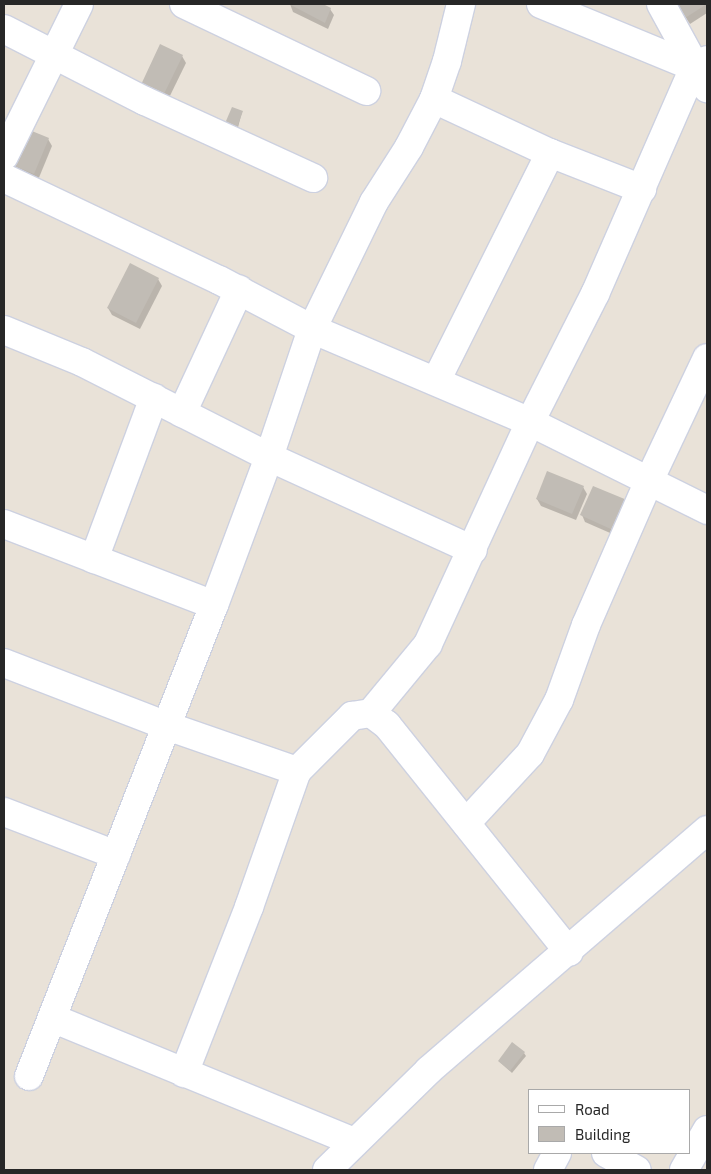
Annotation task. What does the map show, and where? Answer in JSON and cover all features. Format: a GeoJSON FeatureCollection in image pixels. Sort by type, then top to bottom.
{"type":"FeatureCollection","features":[{"type":"Feature","properties":{"kind":"street"},"geometry":{"type":"LineString","coordinates":[[4,156],[79,4]]}},
{"type":"Feature","properties":{"kind":"street"},"geometry":{"type":"LineString","coordinates":[[184,4],[213,11],[366,91]]}},
{"type":"Feature","properties":{"kind":"street"},"geometry":{"type":"LineString","coordinates":[[29,1076],[214,605],[269,456],[312,329],[374,202],[409,147],[434,99],[447,61],[461,4]]}},
{"type":"Feature","properties":{"kind":"street"},"geometry":{"type":"LineString","coordinates":[[541,4],[703,72]]}},
{"type":"Feature","properties":{"kind":"street"},"geometry":{"type":"LineString","coordinates":[[661,4],[703,72]]}},
{"type":"Feature","properties":{"kind":"street"},"geometry":{"type":"LineString","coordinates":[[4,29],[145,101],[312,178]]}},
{"type":"Feature","properties":{"kind":"street"},"geometry":{"type":"LineString","coordinates":[[184,1073],[249,907],[297,772],[352,716],[371,713],[428,644],[473,550],[530,422],[595,294],[642,190],[703,72]]}},
{"type":"Feature","properties":{"kind":"street"},"geometry":{"type":"LineString","coordinates":[[434,99],[550,153],[642,190]]}},
{"type":"Feature","properties":{"kind":"street"},"geometry":{"type":"LineString","coordinates":[[436,381],[550,153]]}},
{"type":"Feature","properties":{"kind":"street"},"geometry":{"type":"LineString","coordinates":[[4,178],[239,290],[312,329],[530,422],[648,483],[707,510]]}},
{"type":"Feature","properties":{"kind":"street"},"geometry":{"type":"LineString","coordinates":[[182,413],[239,290]]}},
{"type":"Feature","properties":{"kind":"street"},"geometry":{"type":"LineString","coordinates":[[4,330],[82,362],[269,456],[473,550]]}},
{"type":"Feature","properties":{"kind":"street"},"geometry":{"type":"LineString","coordinates":[[466,823],[530,754],[558,700],[586,624],[648,483],[707,358]]}},
{"type":"Feature","properties":{"kind":"street"},"geometry":{"type":"LineString","coordinates":[[94,559],[154,398]]}},
{"type":"Feature","properties":{"kind":"street"},"geometry":{"type":"LineString","coordinates":[[4,524],[214,605]]}},
{"type":"Feature","properties":{"kind":"street"},"geometry":{"type":"LineString","coordinates":[[4,663],[167,726],[297,772]]}},
{"type":"Feature","properties":{"kind":"street"},"geometry":{"type":"LineString","coordinates":[[371,713],[387,725],[569,952]]}},
{"type":"Feature","properties":{"kind":"street"},"geometry":{"type":"LineString","coordinates":[[4,812],[116,855]]}},
{"type":"Feature","properties":{"kind":"street"},"geometry":{"type":"LineString","coordinates":[[327,1170],[429,1070],[569,952],[707,830]]}},
{"type":"Feature","properties":{"kind":"street"},"geometry":{"type":"LineString","coordinates":[[52,1018],[355,1142]]}},
{"type":"Feature","properties":{"kind":"street"},"geometry":{"type":"LineString","coordinates":[[684,1170],[707,1130]]}},
{"type":"Feature","properties":{"kind":"street"},"geometry":{"type":"LineString","coordinates":[[548,1170],[556,1154]]}},
{"type":"Feature","properties":{"kind":"street"},"geometry":{"type":"LineString","coordinates":[[608,1154],[637,1170]]}},
{"type":"Feature","properties":{"kind":"building"},"geometry":{"type":"Polygon","coordinates":[[[289,4],[323,4],[331,8],[325,23],[289,4]]]}},
{"type":"Feature","properties":{"kind":"building"},"geometry":{"type":"Polygon","coordinates":[[[676,4],[707,4],[685,18],[676,4]]]}},
{"type":"Feature","properties":{"kind":"building"},"geometry":{"type":"Polygon","coordinates":[[[160,44],[183,55],[161,100],[139,89],[160,44]]]}},
{"type":"Feature","properties":{"kind":"building"},"geometry":{"type":"Polygon","coordinates":[[[232,107],[243,111],[235,133],[223,128],[232,107]]]}},
{"type":"Feature","properties":{"kind":"building"},"geometry":{"type":"Polygon","coordinates":[[[27,129],[49,138],[34,174],[12,165],[27,129]]]}},
{"type":"Feature","properties":{"kind":"building"},"geometry":{"type":"Polygon","coordinates":[[[130,263],[159,278],[136,323],[107,308],[130,263]]]}},
{"type":"Feature","properties":{"kind":"building"},"geometry":{"type":"Polygon","coordinates":[[[547,471],[584,486],[572,514],[536,499],[547,471]]]}},
{"type":"Feature","properties":{"kind":"building"},"geometry":{"type":"Polygon","coordinates":[[[593,486],[627,500],[613,530],[580,515],[593,486]]]}},
{"type":"Feature","properties":{"kind":"building"},"geometry":{"type":"Polygon","coordinates":[[[512,1042],[525,1052],[510,1071],[498,1061],[512,1042]]]}}]}
